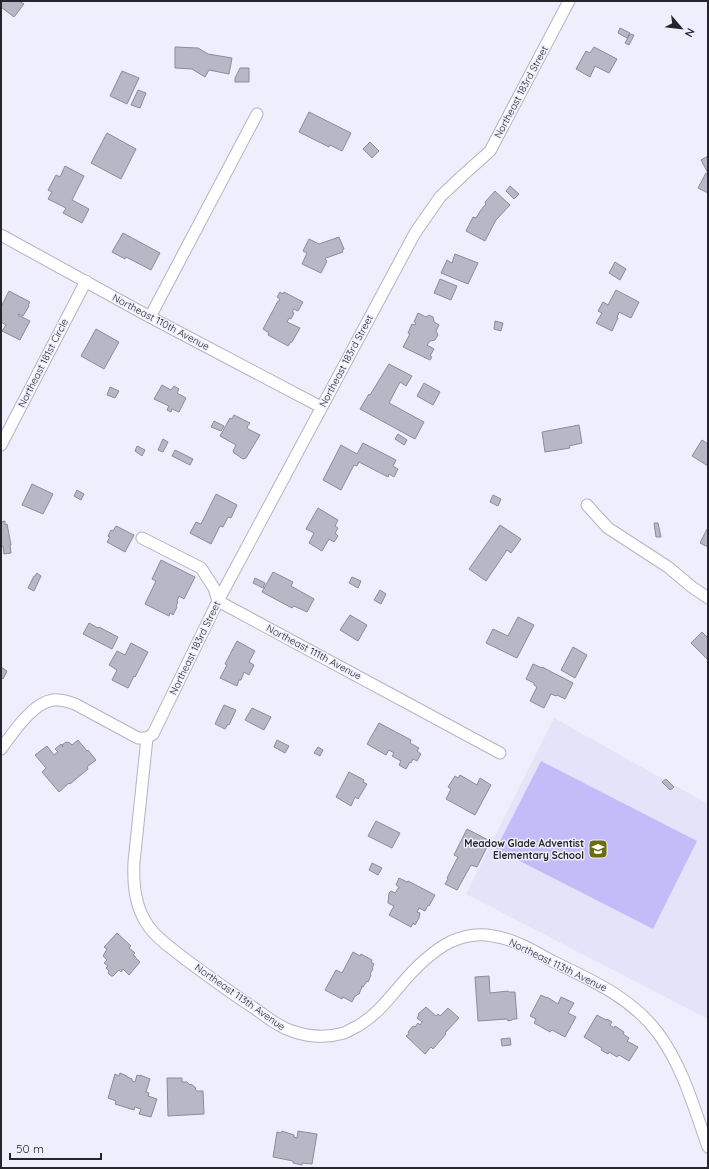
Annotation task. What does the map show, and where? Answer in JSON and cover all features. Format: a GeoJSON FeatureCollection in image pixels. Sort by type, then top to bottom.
{"type":"FeatureCollection","features":[{"type":"Feature","properties":{"kind":"street","name":"Northeast 183rd Street"},"geometry":{"type":"LineString","coordinates":[[147,738],[153,734],[218,601],[415,233],[440,198],[490,150],[569,1]]}},
{"type":"Feature","properties":{"kind":"street"},"geometry":{"type":"LineString","coordinates":[[150,317],[257,114]]}},
{"type":"Feature","properties":{"kind":"street","name":"Northeast 110th Avenue"},"geometry":{"type":"LineString","coordinates":[[1,235],[150,317],[321,407]]}},
{"type":"Feature","properties":{"kind":"street","name":"Northeast 181st Circle"},"geometry":{"type":"LineString","coordinates":[[1,446],[86,281]]}},
{"type":"Feature","properties":{"kind":"street"},"geometry":{"type":"LineString","coordinates":[[587,505],[608,528],[668,567],[708,598]]}},
{"type":"Feature","properties":{"kind":"street"},"geometry":{"type":"LineString","coordinates":[[142,538],[200,568],[214,588],[218,601]]}},
{"type":"Feature","properties":{"kind":"street","name":"Northeast 111th Avenue"},"geometry":{"type":"LineString","coordinates":[[218,601],[500,753]]}},
{"type":"Feature","properties":{"kind":"street"},"geometry":{"type":"LineString","coordinates":[[1,749],[33,711],[52,700],[75,704],[138,738],[147,738]]}},
{"type":"Feature","properties":{"kind":"street","name":"Northeast 113th Avenue"},"geometry":{"type":"LineString","coordinates":[[147,738],[134,862],[133,877],[135,897],[144,920],[160,939],[226,989],[290,1031],[322,1037],[343,1033],[373,1016],[422,962],[448,943],[458,939],[487,935],[514,941],[608,989],[628,1002],[648,1021],[670,1051],[680,1070],[708,1147]]}},
{"type":"Feature","properties":{"kind":"shaded area","name":"Meadow Glade Adventist Elementary School"},"geometry":{"type":"Polygon","coordinates":[[[554,718],[708,804],[708,1019],[466,894],[554,718]]]}},
{"type":"Feature","properties":{"kind":"shaded area"},"geometry":{"type":"Polygon","coordinates":[[[541,761],[697,841],[653,929],[496,849],[541,761]]]}},
{"type":"Feature","properties":{"kind":"building"},"geometry":{"type":"Polygon","coordinates":[[[1,1],[19,1],[24,4],[14,17],[1,7],[1,1]]]}},
{"type":"Feature","properties":{"kind":"building"},"geometry":{"type":"Polygon","coordinates":[[[620,28],[630,33],[627,38],[618,33],[620,28]]]}},
{"type":"Feature","properties":{"kind":"building"},"geometry":{"type":"Polygon","coordinates":[[[630,34],[634,35],[629,45],[625,43],[630,34]]]}},
{"type":"Feature","properties":{"kind":"building"},"geometry":{"type":"Polygon","coordinates":[[[175,47],[198,48],[208,54],[232,58],[229,74],[209,70],[205,77],[192,69],[175,68],[175,47]]]}},
{"type":"Feature","properties":{"kind":"building"},"geometry":{"type":"Polygon","coordinates":[[[594,47],[617,59],[609,73],[595,66],[590,77],[576,69],[586,51],[590,53],[594,47]]]}},
{"type":"Feature","properties":{"kind":"building"},"geometry":{"type":"Polygon","coordinates":[[[240,68],[249,68],[249,82],[235,82],[235,78],[240,68]]]}},
{"type":"Feature","properties":{"kind":"building"},"geometry":{"type":"Polygon","coordinates":[[[122,71],[139,78],[127,104],[110,96],[122,71]]]}},
{"type":"Feature","properties":{"kind":"building"},"geometry":{"type":"Polygon","coordinates":[[[138,90],[146,93],[140,108],[131,105],[138,90]]]}},
{"type":"Feature","properties":{"kind":"building"},"geometry":{"type":"Polygon","coordinates":[[[309,112],[351,133],[342,151],[330,145],[329,147],[299,132],[309,112]]]}},
{"type":"Feature","properties":{"kind":"building"},"geometry":{"type":"Polygon","coordinates":[[[107,133],[136,149],[121,179],[91,163],[107,133]]]}},
{"type":"Feature","properties":{"kind":"building"},"geometry":{"type":"Polygon","coordinates":[[[370,142],[379,151],[372,158],[363,149],[370,142]]]}},
{"type":"Feature","properties":{"kind":"building"},"geometry":{"type":"Polygon","coordinates":[[[708,156],[708,173],[701,160],[708,156]]]}},
{"type":"Feature","properties":{"kind":"building"},"geometry":{"type":"Polygon","coordinates":[[[65,166],[84,176],[72,200],[89,209],[82,223],[63,213],[66,208],[48,199],[52,192],[48,190],[56,175],[60,177],[65,166]]]}},
{"type":"Feature","properties":{"kind":"building"},"geometry":{"type":"Polygon","coordinates":[[[706,173],[708,174],[708,193],[698,188],[706,173]]]}},
{"type":"Feature","properties":{"kind":"building"},"geometry":{"type":"Polygon","coordinates":[[[510,186],[519,194],[514,199],[506,191],[510,186]]]}},
{"type":"Feature","properties":{"kind":"building"},"geometry":{"type":"Polygon","coordinates":[[[495,191],[510,205],[496,220],[485,241],[466,231],[473,217],[476,218],[486,204],[485,202],[495,191]]]}},
{"type":"Feature","properties":{"kind":"building"},"geometry":{"type":"Polygon","coordinates":[[[123,233],[160,253],[151,270],[126,257],[125,259],[112,252],[123,233]]]}},
{"type":"Feature","properties":{"kind":"building"},"geometry":{"type":"Polygon","coordinates":[[[339,237],[344,249],[342,250],[343,252],[326,258],[325,259],[327,261],[321,273],[302,264],[307,253],[303,251],[309,239],[319,244],[339,237]]]}},
{"type":"Feature","properties":{"kind":"building"},"geometry":{"type":"Polygon","coordinates":[[[455,254],[478,263],[468,284],[441,273],[447,260],[452,263],[455,254]]]}},
{"type":"Feature","properties":{"kind":"building"},"geometry":{"type":"Polygon","coordinates":[[[615,262],[626,269],[620,280],[609,273],[615,262]]]}},
{"type":"Feature","properties":{"kind":"building"},"geometry":{"type":"Polygon","coordinates":[[[440,279],[457,286],[451,300],[434,293],[440,279]]]}},
{"type":"Feature","properties":{"kind":"building"},"geometry":{"type":"Polygon","coordinates":[[[616,290],[639,302],[631,318],[619,312],[612,331],[596,323],[602,313],[598,311],[603,302],[608,305],[616,290]]]}},
{"type":"Feature","properties":{"kind":"building"},"geometry":{"type":"Polygon","coordinates":[[[9,291],[30,302],[23,316],[18,315],[30,321],[20,340],[2,331],[6,325],[1,322],[1,307],[9,291]]]}},
{"type":"Feature","properties":{"kind":"building"},"geometry":{"type":"Polygon","coordinates":[[[280,292],[283,294],[284,292],[303,302],[298,311],[294,309],[291,319],[289,318],[287,322],[300,328],[288,346],[268,335],[269,333],[263,329],[280,299],[277,297],[280,292]]]}},
{"type":"Feature","properties":{"kind":"building"},"geometry":{"type":"Polygon","coordinates":[[[418,313],[426,317],[429,315],[433,317],[434,322],[439,325],[436,331],[438,335],[435,340],[430,341],[427,345],[434,349],[430,356],[432,357],[430,360],[403,347],[410,334],[408,333],[412,324],[415,325],[416,323],[414,322],[418,313]]]}},
{"type":"Feature","properties":{"kind":"building"},"geometry":{"type":"Polygon","coordinates":[[[495,321],[503,323],[501,331],[494,329],[495,321]]]}},
{"type":"Feature","properties":{"kind":"building"},"geometry":{"type":"Polygon","coordinates":[[[96,329],[119,342],[104,369],[81,356],[96,329]]]}},
{"type":"Feature","properties":{"kind":"building"},"geometry":{"type":"Polygon","coordinates":[[[389,364],[412,376],[406,386],[400,382],[389,403],[424,422],[415,439],[360,409],[389,364]]]}},
{"type":"Feature","properties":{"kind":"building"},"geometry":{"type":"Polygon","coordinates":[[[424,383],[440,392],[433,405],[417,396],[424,383]]]}},
{"type":"Feature","properties":{"kind":"building"},"geometry":{"type":"Polygon","coordinates":[[[162,385],[171,390],[174,386],[179,389],[177,393],[186,398],[179,412],[172,409],[171,412],[167,410],[169,406],[154,399],[162,385]]]}},
{"type":"Feature","properties":{"kind":"building"},"geometry":{"type":"Polygon","coordinates":[[[110,387],[119,391],[115,398],[107,395],[110,387]]]}},
{"type":"Feature","properties":{"kind":"building"},"geometry":{"type":"Polygon","coordinates":[[[234,415],[250,423],[247,427],[248,429],[260,435],[246,458],[243,459],[233,451],[236,445],[220,436],[230,418],[232,419],[234,415]]]}},
{"type":"Feature","properties":{"kind":"building"},"geometry":{"type":"Polygon","coordinates":[[[214,421],[224,426],[221,431],[211,427],[214,421]]]}},
{"type":"Feature","properties":{"kind":"building"},"geometry":{"type":"Polygon","coordinates":[[[579,425],[582,443],[569,446],[570,448],[545,452],[542,432],[579,425]]]}},
{"type":"Feature","properties":{"kind":"building"},"geometry":{"type":"Polygon","coordinates":[[[398,434],[407,440],[404,445],[395,439],[398,434]]]}},
{"type":"Feature","properties":{"kind":"building"},"geometry":{"type":"Polygon","coordinates":[[[163,439],[168,442],[163,452],[158,450],[163,439]]]}},
{"type":"Feature","properties":{"kind":"building"},"geometry":{"type":"Polygon","coordinates":[[[702,440],[708,444],[708,466],[692,456],[702,440]]]}},
{"type":"Feature","properties":{"kind":"building"},"geometry":{"type":"Polygon","coordinates":[[[363,443],[396,460],[393,466],[398,469],[394,477],[389,474],[388,477],[359,462],[357,466],[354,465],[341,490],[323,480],[341,445],[357,454],[363,443]]]}},
{"type":"Feature","properties":{"kind":"building"},"geometry":{"type":"Polygon","coordinates":[[[137,446],[145,450],[142,456],[135,451],[137,446]]]}},
{"type":"Feature","properties":{"kind":"building"},"geometry":{"type":"Polygon","coordinates":[[[175,450],[193,459],[190,465],[172,456],[175,450]]]}},
{"type":"Feature","properties":{"kind":"building"},"geometry":{"type":"Polygon","coordinates":[[[32,484],[53,494],[43,514],[22,505],[32,484]]]}},
{"type":"Feature","properties":{"kind":"building"},"geometry":{"type":"Polygon","coordinates":[[[77,490],[84,494],[81,500],[74,496],[77,490]]]}},
{"type":"Feature","properties":{"kind":"building"},"geometry":{"type":"Polygon","coordinates":[[[216,494],[237,505],[231,518],[228,517],[223,527],[220,526],[211,544],[190,533],[196,522],[201,524],[216,494]]]}},
{"type":"Feature","properties":{"kind":"building"},"geometry":{"type":"Polygon","coordinates":[[[493,495],[501,499],[498,506],[490,502],[493,495]]]}},
{"type":"Feature","properties":{"kind":"building"},"geometry":{"type":"Polygon","coordinates":[[[318,508],[338,520],[335,526],[338,528],[335,533],[338,536],[334,542],[329,539],[322,551],[309,543],[314,533],[306,529],[318,508]]]}},
{"type":"Feature","properties":{"kind":"building"},"geometry":{"type":"Polygon","coordinates":[[[5,521],[5,525],[7,524],[11,545],[11,553],[4,554],[3,546],[1,546],[1,522],[5,521]]]}},
{"type":"Feature","properties":{"kind":"building"},"geometry":{"type":"Polygon","coordinates":[[[654,523],[658,523],[661,537],[656,537],[654,523]]]}},
{"type":"Feature","properties":{"kind":"building"},"geometry":{"type":"Polygon","coordinates":[[[500,525],[521,539],[511,553],[507,550],[486,581],[469,569],[500,525]]]}},
{"type":"Feature","properties":{"kind":"building"},"geometry":{"type":"Polygon","coordinates":[[[116,526],[134,535],[125,552],[107,542],[110,537],[108,536],[111,530],[113,531],[116,526]]]}},
{"type":"Feature","properties":{"kind":"building"},"geometry":{"type":"Polygon","coordinates":[[[708,529],[708,547],[700,543],[708,529]]]}},
{"type":"Feature","properties":{"kind":"building"},"geometry":{"type":"Polygon","coordinates":[[[161,560],[195,577],[184,599],[179,596],[177,607],[173,615],[170,613],[169,616],[145,604],[156,581],[152,579],[161,560]]]}},
{"type":"Feature","properties":{"kind":"building"},"geometry":{"type":"Polygon","coordinates":[[[273,572],[293,582],[291,586],[314,599],[307,612],[294,606],[292,608],[262,592],[273,572]]]}},
{"type":"Feature","properties":{"kind":"building"},"geometry":{"type":"Polygon","coordinates":[[[37,573],[41,576],[34,591],[28,588],[37,573]]]}},
{"type":"Feature","properties":{"kind":"building"},"geometry":{"type":"Polygon","coordinates":[[[352,577],[361,581],[358,588],[349,583],[352,577]]]}},
{"type":"Feature","properties":{"kind":"building"},"geometry":{"type":"Polygon","coordinates":[[[255,578],[265,583],[263,588],[253,583],[255,578]]]}},
{"type":"Feature","properties":{"kind":"building"},"geometry":{"type":"Polygon","coordinates":[[[380,590],[386,594],[381,604],[374,600],[380,590]]]}},
{"type":"Feature","properties":{"kind":"building"},"geometry":{"type":"Polygon","coordinates":[[[350,615],[367,625],[358,641],[340,630],[350,615]]]}},
{"type":"Feature","properties":{"kind":"building"},"geometry":{"type":"Polygon","coordinates":[[[518,617],[534,625],[517,658],[486,643],[493,629],[508,636],[518,617]]]}},
{"type":"Feature","properties":{"kind":"building"},"geometry":{"type":"Polygon","coordinates":[[[89,623],[118,637],[112,649],[83,634],[89,623]]]}},
{"type":"Feature","properties":{"kind":"building"},"geometry":{"type":"Polygon","coordinates":[[[702,632],[708,638],[708,660],[691,643],[702,632]]]}},
{"type":"Feature","properties":{"kind":"building"},"geometry":{"type":"Polygon","coordinates":[[[237,641],[255,651],[249,662],[254,665],[249,675],[244,672],[237,686],[220,678],[227,665],[225,664],[237,641]]]}},
{"type":"Feature","properties":{"kind":"building"},"geometry":{"type":"Polygon","coordinates":[[[131,643],[148,652],[128,688],[112,680],[117,670],[109,665],[117,651],[125,655],[131,643]]]}},
{"type":"Feature","properties":{"kind":"building"},"geometry":{"type":"Polygon","coordinates":[[[573,647],[587,655],[575,678],[561,670],[573,647]]]}},
{"type":"Feature","properties":{"kind":"building"},"geometry":{"type":"Polygon","coordinates":[[[533,664],[573,683],[565,699],[551,694],[544,708],[530,701],[537,687],[534,683],[526,679],[533,664]]]}},
{"type":"Feature","properties":{"kind":"building"},"geometry":{"type":"Polygon","coordinates":[[[1,667],[7,671],[3,679],[1,679],[1,667]]]}},
{"type":"Feature","properties":{"kind":"building"},"geometry":{"type":"Polygon","coordinates":[[[224,705],[236,710],[229,725],[228,724],[225,729],[215,724],[224,705]]]}},
{"type":"Feature","properties":{"kind":"building"},"geometry":{"type":"Polygon","coordinates":[[[252,708],[271,717],[264,730],[245,720],[252,708]]]}},
{"type":"Feature","properties":{"kind":"building"},"geometry":{"type":"Polygon","coordinates":[[[379,723],[411,740],[410,743],[419,748],[417,751],[421,754],[417,761],[413,759],[406,769],[399,765],[401,761],[392,756],[394,753],[389,750],[386,755],[367,744],[379,723]]]}},
{"type":"Feature","properties":{"kind":"building"},"geometry":{"type":"Polygon","coordinates":[[[78,740],[96,760],[87,767],[88,769],[59,792],[42,772],[46,768],[35,755],[47,746],[54,755],[58,752],[55,749],[61,744],[63,747],[62,745],[66,742],[72,745],[78,740]]]}},
{"type":"Feature","properties":{"kind":"building"},"geometry":{"type":"Polygon","coordinates":[[[277,740],[289,746],[285,753],[274,747],[277,740]]]}},
{"type":"Feature","properties":{"kind":"building"},"geometry":{"type":"Polygon","coordinates":[[[318,747],[323,750],[320,756],[314,753],[318,747]]]}},
{"type":"Feature","properties":{"kind":"building"},"geometry":{"type":"Polygon","coordinates":[[[349,772],[364,780],[363,782],[367,784],[358,799],[355,797],[351,806],[336,797],[349,772]]]}},
{"type":"Feature","properties":{"kind":"building"},"geometry":{"type":"Polygon","coordinates":[[[460,775],[477,785],[480,778],[491,785],[475,815],[446,799],[451,789],[448,787],[455,776],[458,778],[460,775]]]}},
{"type":"Feature","properties":{"kind":"building"},"geometry":{"type":"Polygon","coordinates":[[[666,779],[674,787],[670,790],[662,782],[666,779]]]}},
{"type":"Feature","properties":{"kind":"building"},"geometry":{"type":"Polygon","coordinates":[[[376,821],[400,833],[392,848],[368,836],[376,821]]]}},
{"type":"Feature","properties":{"kind":"building"},"geometry":{"type":"Polygon","coordinates":[[[467,829],[490,841],[477,867],[471,865],[457,890],[445,884],[458,857],[454,855],[467,829]]]}},
{"type":"Feature","properties":{"kind":"building"},"geometry":{"type":"Polygon","coordinates":[[[372,863],[382,868],[378,875],[369,870],[372,863]]]}},
{"type":"Feature","properties":{"kind":"building"},"geometry":{"type":"Polygon","coordinates":[[[399,878],[435,895],[425,911],[419,908],[417,912],[420,913],[419,918],[415,925],[413,923],[411,927],[389,915],[394,906],[388,903],[389,893],[391,891],[395,893],[399,887],[396,885],[399,878]]]}},
{"type":"Feature","properties":{"kind":"building"},"geometry":{"type":"Polygon","coordinates":[[[117,933],[131,946],[129,948],[135,953],[133,955],[140,962],[129,975],[123,969],[121,972],[119,970],[111,976],[106,968],[108,966],[104,963],[107,960],[103,956],[107,949],[104,947],[117,933]]]}},
{"type":"Feature","properties":{"kind":"building"},"geometry":{"type":"Polygon","coordinates":[[[353,952],[360,956],[361,954],[372,960],[371,962],[374,964],[368,982],[367,981],[363,987],[361,986],[362,987],[359,994],[355,996],[352,1002],[343,997],[342,999],[325,990],[336,970],[342,973],[353,952]]]}},
{"type":"Feature","properties":{"kind":"building"},"geometry":{"type":"Polygon","coordinates":[[[489,976],[490,993],[508,991],[515,992],[517,1019],[508,1021],[507,1019],[478,1021],[475,977],[489,976]]]}},
{"type":"Feature","properties":{"kind":"building"},"geometry":{"type":"Polygon","coordinates":[[[541,995],[558,1004],[561,997],[574,1003],[568,1013],[576,1017],[565,1037],[552,1030],[550,1032],[534,1023],[536,1019],[530,1016],[541,995]]]}},
{"type":"Feature","properties":{"kind":"building"},"geometry":{"type":"Polygon","coordinates":[[[426,1007],[436,1016],[438,1014],[440,1016],[448,1008],[459,1018],[433,1049],[431,1047],[425,1054],[406,1036],[409,1034],[408,1032],[413,1026],[415,1027],[418,1023],[420,1025],[422,1022],[417,1018],[419,1015],[418,1014],[426,1007]]]}},
{"type":"Feature","properties":{"kind":"building"},"geometry":{"type":"Polygon","coordinates":[[[597,1015],[612,1022],[610,1025],[614,1028],[615,1026],[624,1032],[623,1034],[629,1038],[627,1041],[638,1047],[629,1061],[619,1055],[617,1057],[609,1052],[608,1054],[601,1050],[602,1048],[584,1037],[597,1015]]]}},
{"type":"Feature","properties":{"kind":"building"},"geometry":{"type":"Polygon","coordinates":[[[510,1038],[511,1045],[502,1046],[501,1039],[510,1038]]]}},
{"type":"Feature","properties":{"kind":"building"},"geometry":{"type":"Polygon","coordinates":[[[120,1073],[135,1082],[137,1075],[150,1079],[146,1092],[149,1093],[148,1096],[157,1099],[151,1117],[139,1114],[141,1109],[135,1107],[134,1110],[115,1104],[116,1101],[108,1098],[115,1074],[119,1076],[120,1073]]]}},
{"type":"Feature","properties":{"kind":"building"},"geometry":{"type":"Polygon","coordinates":[[[167,1078],[182,1078],[182,1082],[191,1084],[197,1091],[203,1091],[204,1114],[168,1116],[167,1078]]]}},
{"type":"Feature","properties":{"kind":"building"},"geometry":{"type":"Polygon","coordinates":[[[282,1131],[294,1135],[294,1137],[297,1138],[298,1131],[317,1134],[312,1164],[302,1163],[302,1165],[293,1163],[293,1161],[273,1157],[277,1132],[281,1133],[282,1131]]]}},
{"type":"Feature","properties":{"kind":"place","name":"Meadow Glade Adventist Elementary School"},"geometry":{"type":"Point","coordinates":[598,849]}}]}
